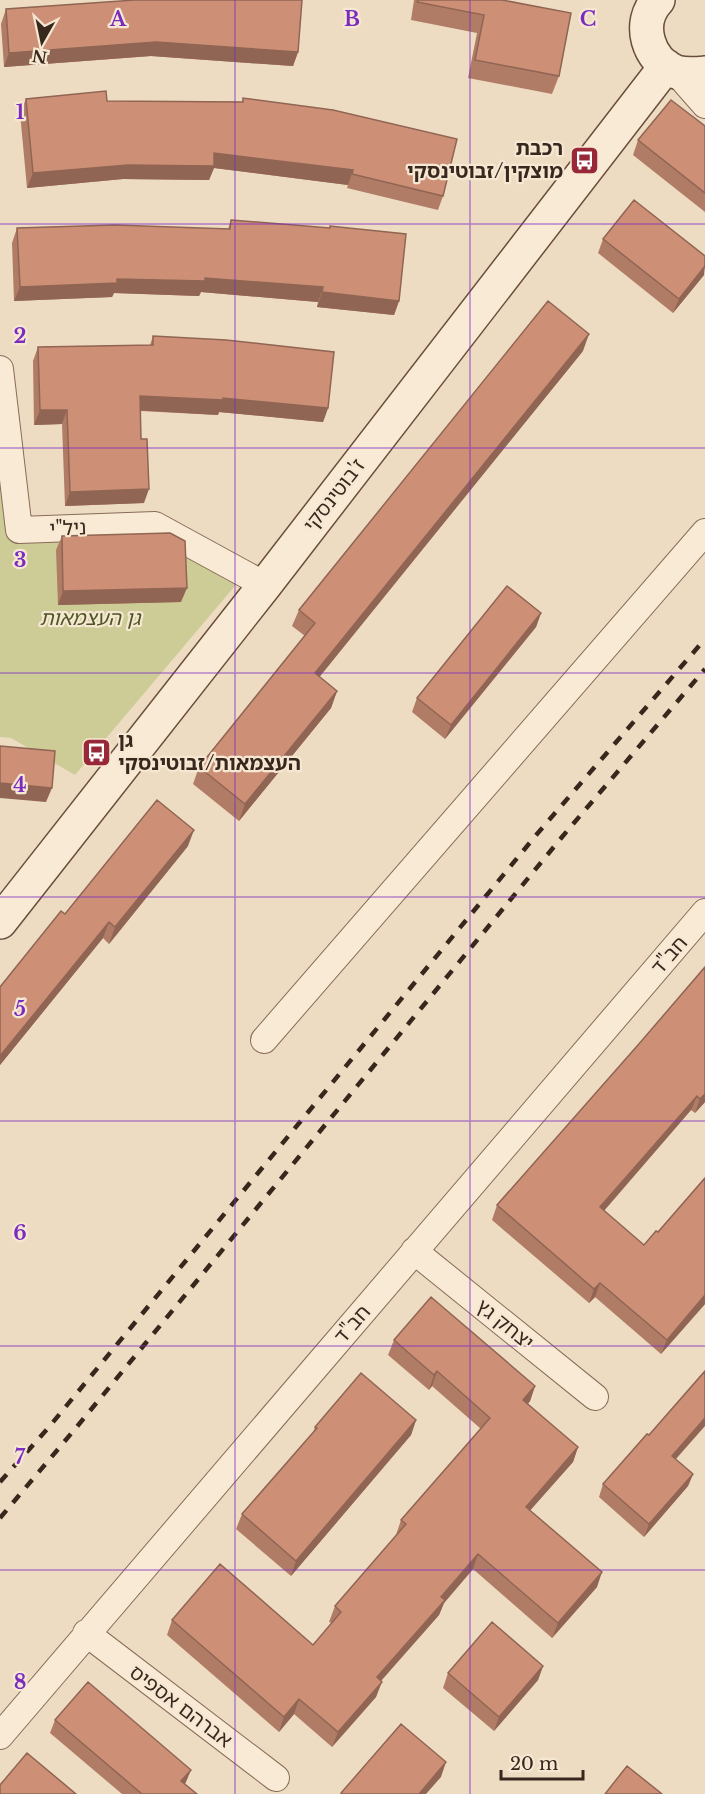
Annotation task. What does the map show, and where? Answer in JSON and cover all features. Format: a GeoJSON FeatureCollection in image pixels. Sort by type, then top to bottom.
{"type":"FeatureCollection","features":[{"type":"Feature","properties":{"kind":"street"},"geometry":{"type":"LineString","coordinates":[[649,5],[647,38],[657,59],[691,71],[705,105]]}},
{"type":"Feature","properties":{"kind":"street","name":"ז'בוטינסקי"},"geometry":{"type":"LineString","coordinates":[[0,922],[265,585],[691,71]]}},
{"type":"Feature","properties":{"kind":"street","name":"ניל\"י"},"geometry":{"type":"LineString","coordinates":[[0,369],[19,530],[155,525],[265,585]]}},
{"type":"Feature","properties":{"kind":"street"},"geometry":{"type":"LineString","coordinates":[[264,1040],[705,532]]}},
{"type":"Feature","properties":{"kind":"street","name":"חב\"ד"},"geometry":{"type":"LineString","coordinates":[[0,1736],[705,912]]}},
{"type":"Feature","properties":{"kind":"street","name":"יצחק גץ"},"geometry":{"type":"LineString","coordinates":[[414,1251],[596,1397]]}},
{"type":"Feature","properties":{"kind":"street","name":"אברהם אספיס"},"geometry":{"type":"LineString","coordinates":[[86,1633],[276,1778]]}},
{"type":"Feature","properties":{"kind":"green space","name":"גן העצמאות"},"geometry":{"type":"Polygon","coordinates":[[[0,471],[19,530],[155,525],[245,574],[75,775],[11,738],[0,737],[0,471]]]}},
{"type":"Feature","properties":{"kind":"building"},"geometry":{"type":"Polygon","coordinates":[[[135,0],[302,0],[298,52],[156,42],[9,53],[6,9],[135,0]]]}},
{"type":"Feature","properties":{"kind":"building"},"geometry":{"type":"Polygon","coordinates":[[[418,0],[502,0],[571,13],[559,76],[475,60],[484,15],[417,2],[418,0]]]}},
{"type":"Feature","properties":{"kind":"building"},"geometry":{"type":"Polygon","coordinates":[[[106,91],[107,101],[243,102],[243,98],[333,110],[457,139],[443,196],[352,174],[353,170],[214,153],[214,166],[128,165],[33,173],[26,99],[106,91]]]}},
{"type":"Feature","properties":{"kind":"building"},"geometry":{"type":"Polygon","coordinates":[[[671,100],[705,126],[705,193],[638,140],[671,100]]]}},
{"type":"Feature","properties":{"kind":"building"},"geometry":{"type":"Polygon","coordinates":[[[634,200],[705,256],[705,266],[679,299],[603,239],[634,200]]]}},
{"type":"Feature","properties":{"kind":"building"},"geometry":{"type":"Polygon","coordinates":[[[231,220],[330,228],[330,226],[406,234],[399,301],[322,292],[323,287],[205,278],[205,281],[117,279],[117,283],[20,287],[17,228],[115,225],[230,229],[231,220]]]}},
{"type":"Feature","properties":{"kind":"building"},"geometry":{"type":"Polygon","coordinates":[[[548,301],[589,334],[315,673],[337,691],[245,804],[199,767],[315,623],[299,610],[548,301]]]}},
{"type":"Feature","properties":{"kind":"building"},"geometry":{"type":"Polygon","coordinates":[[[153,336],[226,340],[334,352],[328,408],[223,398],[223,400],[140,396],[141,439],[147,439],[149,489],[70,492],[67,410],[40,410],[38,347],[153,345],[153,336]]]}},
{"type":"Feature","properties":{"kind":"building"},"geometry":{"type":"Polygon","coordinates":[[[170,533],[185,541],[187,588],[63,591],[62,536],[170,533]]]}},
{"type":"Feature","properties":{"kind":"building"},"geometry":{"type":"Polygon","coordinates":[[[507,586],[541,613],[451,725],[417,698],[507,586]]]}},
{"type":"Feature","properties":{"kind":"building"},"geometry":{"type":"Polygon","coordinates":[[[0,746],[55,751],[52,788],[0,783],[0,746]]]}},
{"type":"Feature","properties":{"kind":"building"},"geometry":{"type":"Polygon","coordinates":[[[157,800],[194,830],[115,927],[109,922],[0,1056],[0,987],[61,911],[65,914],[157,800]]]}},
{"type":"Feature","properties":{"kind":"building"},"geometry":{"type":"Polygon","coordinates":[[[705,967],[705,1094],[700,1099],[697,1096],[600,1207],[644,1245],[705,1178],[705,1295],[667,1340],[600,1283],[594,1289],[497,1205],[705,967]]]}},
{"type":"Feature","properties":{"kind":"building"},"geometry":{"type":"Polygon","coordinates":[[[431,1297],[535,1386],[523,1400],[578,1447],[526,1507],[602,1572],[558,1623],[478,1554],[441,1597],[445,1600],[377,1677],[382,1682],[338,1732],[299,1699],[284,1717],[172,1620],[220,1564],[313,1645],[341,1612],[335,1606],[406,1524],[401,1520],[490,1418],[437,1371],[434,1375],[394,1340],[431,1297]]]}},
{"type":"Feature","properties":{"kind":"building"},"geometry":{"type":"Polygon","coordinates":[[[705,1371],[705,1418],[672,1456],[693,1474],[649,1524],[603,1484],[705,1371]]]}},
{"type":"Feature","properties":{"kind":"building"},"geometry":{"type":"Polygon","coordinates":[[[361,1373],[416,1420],[296,1561],[242,1514],[317,1428],[315,1427],[361,1373]]]}},
{"type":"Feature","properties":{"kind":"building"},"geometry":{"type":"Polygon","coordinates":[[[492,1622],[543,1666],[499,1717],[448,1673],[492,1622]]]}},
{"type":"Feature","properties":{"kind":"building"},"geometry":{"type":"Polygon","coordinates":[[[88,1682],[191,1770],[181,1781],[197,1794],[142,1794],[55,1720],[88,1682]]]}},
{"type":"Feature","properties":{"kind":"building"},"geometry":{"type":"Polygon","coordinates":[[[401,1724],[446,1762],[419,1794],[341,1793],[401,1724]]]}},
{"type":"Feature","properties":{"kind":"building"},"geometry":{"type":"Polygon","coordinates":[[[27,1753],[76,1794],[0,1794],[0,1785],[27,1753]]]}},
{"type":"Feature","properties":{"kind":"building"},"geometry":{"type":"Polygon","coordinates":[[[627,1766],[662,1794],[605,1794],[627,1766]]]}},
{"type":"Feature","properties":{"kind":"railway"},"geometry":{"type":"LineString","coordinates":[[0,1482],[49,1427],[537,834],[705,639]]}},
{"type":"Feature","properties":{"kind":"railway"},"geometry":{"type":"LineString","coordinates":[[0,1518],[562,837],[705,669]]}},
{"type":"Feature","properties":{"kind":"place","name":"רכבת מוצקין/זבוטינסקי"},"geometry":{"type":"Point","coordinates":[584,160]}},
{"type":"Feature","properties":{"kind":"place","name":"גן העצמאות/זבוטינסקי"},"geometry":{"type":"Point","coordinates":[97,752]}}]}
